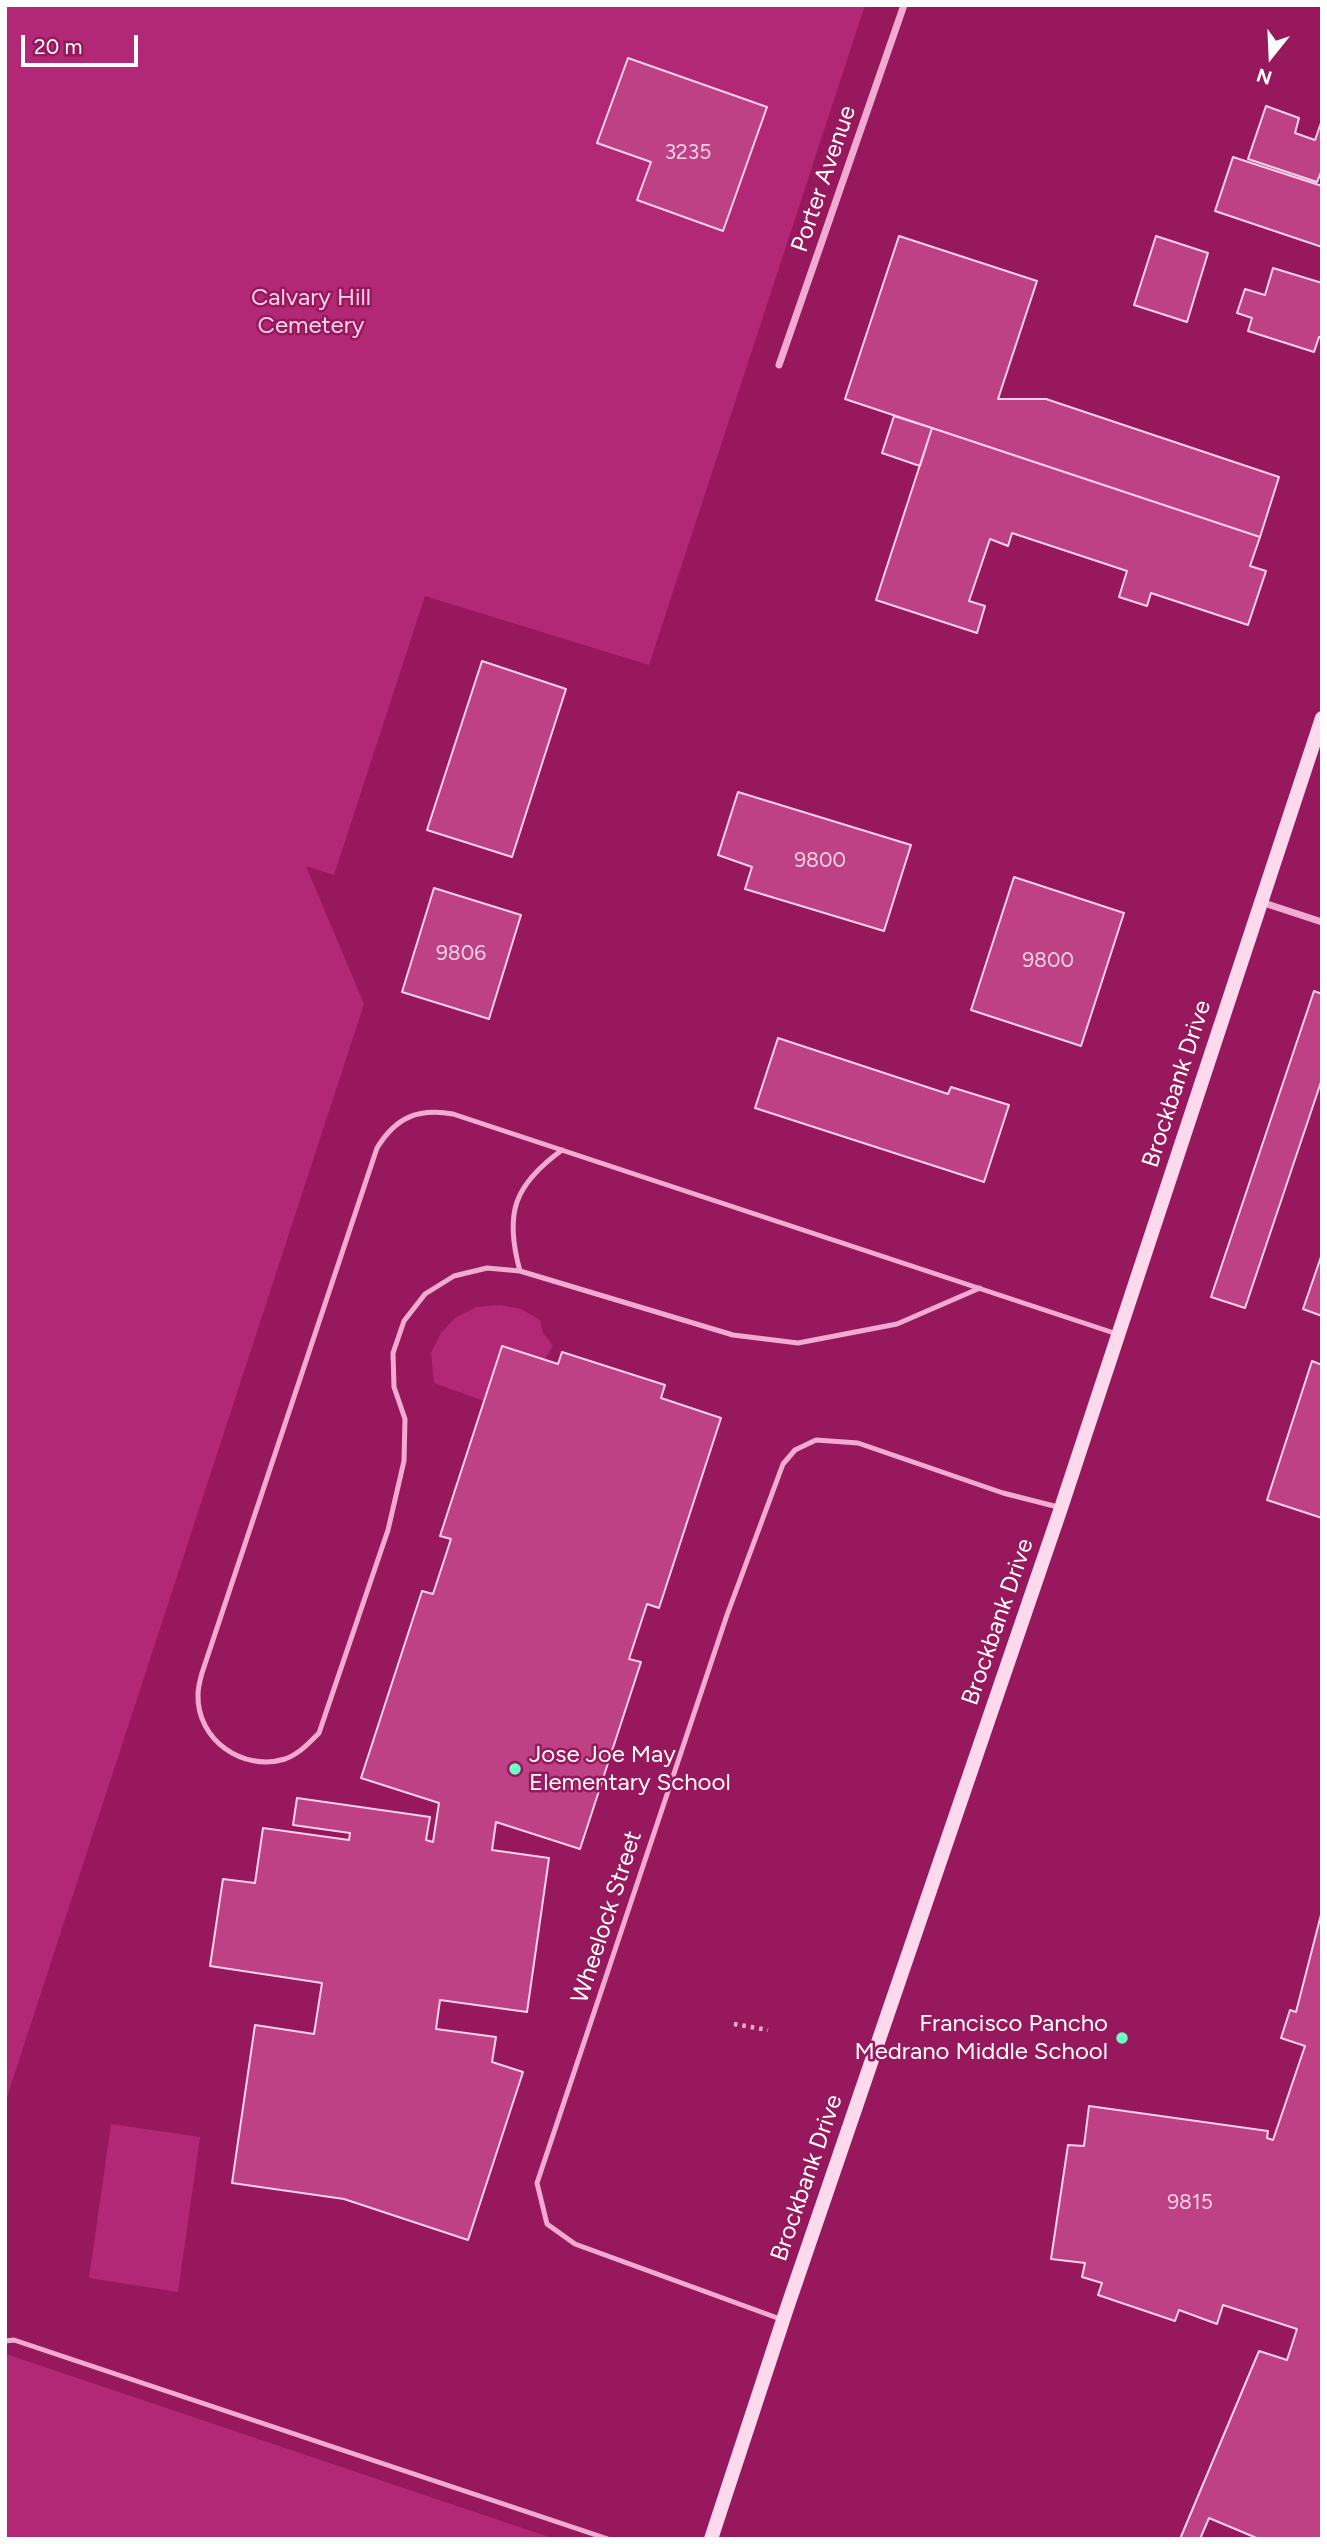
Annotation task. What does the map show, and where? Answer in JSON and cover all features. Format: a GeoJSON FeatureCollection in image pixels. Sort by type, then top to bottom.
{"type":"FeatureCollection","features":[{"type":"Feature","properties":{"kind":"street","name":"Porter Avenue"},"geometry":{"type":"LineString","coordinates":[[779,365],[904,5]]}},
{"type":"Feature","properties":{"kind":"street","name":"Brockbank Drive"},"geometry":{"type":"LineString","coordinates":[[711,2539],[1060,1508],[1322,718]]}},
{"type":"Feature","properties":{"kind":"street"},"geometry":{"type":"LineString","coordinates":[[1261,902],[1322,922]]}},
{"type":"Feature","properties":{"kind":"lane"},"geometry":{"type":"LineString","coordinates":[[980,1288],[897,1324],[798,1343],[733,1335],[520,1271],[487,1268],[454,1276],[425,1294],[404,1321],[393,1353],[394,1387],[405,1419],[404,1461],[388,1530],[319,1732],[305,1748],[286,1759],[265,1763],[244,1759],[225,1750],[210,1735],[201,1716],[198,1695],[202,1673],[377,1148],[387,1132],[417,1113],[435,1111],[453,1114],[980,1288],[1117,1334]]}},
{"type":"Feature","properties":{"kind":"lane"},"geometry":{"type":"LineString","coordinates":[[520,1271],[512,1244],[513,1216],[522,1189],[539,1166],[562,1150]]}},
{"type":"Feature","properties":{"kind":"lane","name":"Wheelock Street"},"geometry":{"type":"LineString","coordinates":[[783,2320],[575,2244],[547,2224],[537,2183],[727,1615],[783,1464],[795,1450],[816,1440],[858,1443],[1003,1493],[1060,1508]]}},
{"type":"Feature","properties":{"kind":"lane"},"geometry":{"type":"LineString","coordinates":[[5,2341],[14,2340],[608,2539]]}},
{"type":"Feature","properties":{"kind":"path"},"geometry":{"type":"LineString","coordinates":[[734,2024],[768,2030]]}},
{"type":"Feature","properties":{"kind":"green space","name":"Calvary Hill Cemetery"},"geometry":{"type":"Polygon","coordinates":[[[5,5],[865,5],[649,665],[425,596],[334,875],[306,866],[364,1004],[5,2103],[5,5]]]}},
{"type":"Feature","properties":{"kind":"green space"},"geometry":{"type":"Polygon","coordinates":[[[499,1305],[521,1309],[540,1320],[543,1333],[553,1346],[544,1360],[484,1401],[434,1383],[431,1353],[441,1333],[456,1317],[477,1307],[499,1305]]]}},
{"type":"Feature","properties":{"kind":"green space"},"geometry":{"type":"Polygon","coordinates":[[[111,2124],[200,2137],[178,2292],[89,2278],[111,2124]]]}},
{"type":"Feature","properties":{"kind":"green space"},"geometry":{"type":"Polygon","coordinates":[[[6,2354],[555,2539],[5,2539],[6,2354]]]}},
{"type":"Feature","properties":{"kind":"building"},"geometry":{"type":"Polygon","coordinates":[[[628,58],[767,107],[723,231],[637,200],[651,162],[597,143],[628,58]]]}},
{"type":"Feature","properties":{"kind":"building"},"geometry":{"type":"Polygon","coordinates":[[[1266,106],[1299,118],[1295,133],[1315,140],[1322,120],[1322,170],[1317,182],[1248,159],[1266,106]]]}},
{"type":"Feature","properties":{"kind":"building"},"geometry":{"type":"Polygon","coordinates":[[[1233,157],[1322,186],[1322,247],[1215,211],[1233,157]]]}},
{"type":"Feature","properties":{"kind":"building"},"geometry":{"type":"Polygon","coordinates":[[[899,236],[1037,281],[998,399],[1046,399],[1279,477],[1260,537],[845,399],[899,236]]]}},
{"type":"Feature","properties":{"kind":"building"},"geometry":{"type":"Polygon","coordinates":[[[1156,236],[1208,253],[1187,322],[1134,305],[1156,236]]]}},
{"type":"Feature","properties":{"kind":"building"},"geometry":{"type":"Polygon","coordinates":[[[1273,268],[1322,283],[1322,338],[1319,337],[1314,352],[1248,331],[1252,318],[1237,313],[1245,289],[1265,295],[1273,268]]]}},
{"type":"Feature","properties":{"kind":"building"},"geometry":{"type":"Polygon","coordinates":[[[894,416],[932,428],[920,466],[882,453],[894,416]]]}},
{"type":"Feature","properties":{"kind":"building"},"geometry":{"type":"Polygon","coordinates":[[[932,428],[1260,537],[1250,566],[1266,571],[1248,625],[1151,593],[1147,606],[1119,597],[1127,571],[1012,533],[1008,546],[990,539],[969,601],[985,606],[977,633],[876,600],[932,428]]]}},
{"type":"Feature","properties":{"kind":"building"},"geometry":{"type":"Polygon","coordinates":[[[482,661],[566,689],[512,857],[427,830],[482,661]]]}},
{"type":"Feature","properties":{"kind":"building"},"geometry":{"type":"Polygon","coordinates":[[[738,792],[911,845],[884,931],[745,889],[752,867],[718,855],[738,792]]]}},
{"type":"Feature","properties":{"kind":"building"},"geometry":{"type":"Polygon","coordinates":[[[1014,877],[1124,913],[1081,1046],[971,1010],[1014,877]]]}},
{"type":"Feature","properties":{"kind":"building"},"geometry":{"type":"Polygon","coordinates":[[[434,888],[521,915],[489,1019],[402,992],[434,888]]]}},
{"type":"Feature","properties":{"kind":"building"},"geometry":{"type":"Polygon","coordinates":[[[1314,991],[1322,994],[1322,1079],[1245,1308],[1211,1297],[1314,991]]]}},
{"type":"Feature","properties":{"kind":"building"},"geometry":{"type":"Polygon","coordinates":[[[778,1038],[948,1094],[951,1087],[1009,1105],[984,1182],[755,1108],[778,1038]]]}},
{"type":"Feature","properties":{"kind":"building"},"geometry":{"type":"Polygon","coordinates":[[[1322,1254],[1322,1316],[1303,1309],[1322,1254]]]}},
{"type":"Feature","properties":{"kind":"building"},"geometry":{"type":"Polygon","coordinates":[[[502,1346],[558,1364],[562,1352],[665,1385],[661,1398],[721,1418],[659,1608],[647,1604],[629,1659],[641,1662],[580,1849],[496,1822],[492,1850],[549,1858],[527,2012],[440,2000],[436,2029],[496,2037],[492,2062],[523,2072],[468,2240],[344,2199],[232,2183],[255,2025],[314,2034],[322,1983],[210,1966],[223,1879],[255,1883],[263,1828],[349,1840],[350,1833],[293,1825],[297,1798],[430,1817],[426,1840],[433,1842],[439,1803],[361,1778],[422,1591],[433,1594],[451,1539],[440,1536],[502,1346]]]}},
{"type":"Feature","properties":{"kind":"building"},"geometry":{"type":"Polygon","coordinates":[[[1312,1361],[1322,1365],[1322,1518],[1267,1500],[1312,1361]]]}},
{"type":"Feature","properties":{"kind":"building"},"geometry":{"type":"Polygon","coordinates":[[[1322,1911],[1322,2539],[1259,2539],[1209,2518],[1200,2539],[1180,2539],[1259,2351],[1287,2360],[1297,2329],[1223,2305],[1217,2324],[1179,2310],[1175,2321],[1098,2295],[1102,2283],[1082,2277],[1085,2263],[1051,2259],[1068,2145],[1084,2146],[1089,2106],[1268,2131],[1267,2138],[1273,2140],[1305,2046],[1281,2038],[1290,2010],[1296,2012],[1322,1911]]]}},
{"type":"Feature","properties":{"kind":"place","name":"Jose Joe May Elementary School"},"geometry":{"type":"Point","coordinates":[515,1769]}},
{"type":"Feature","properties":{"kind":"place","name":"Francisco Pancho Medrano Middle School"},"geometry":{"type":"Point","coordinates":[1122,2038]}}]}
